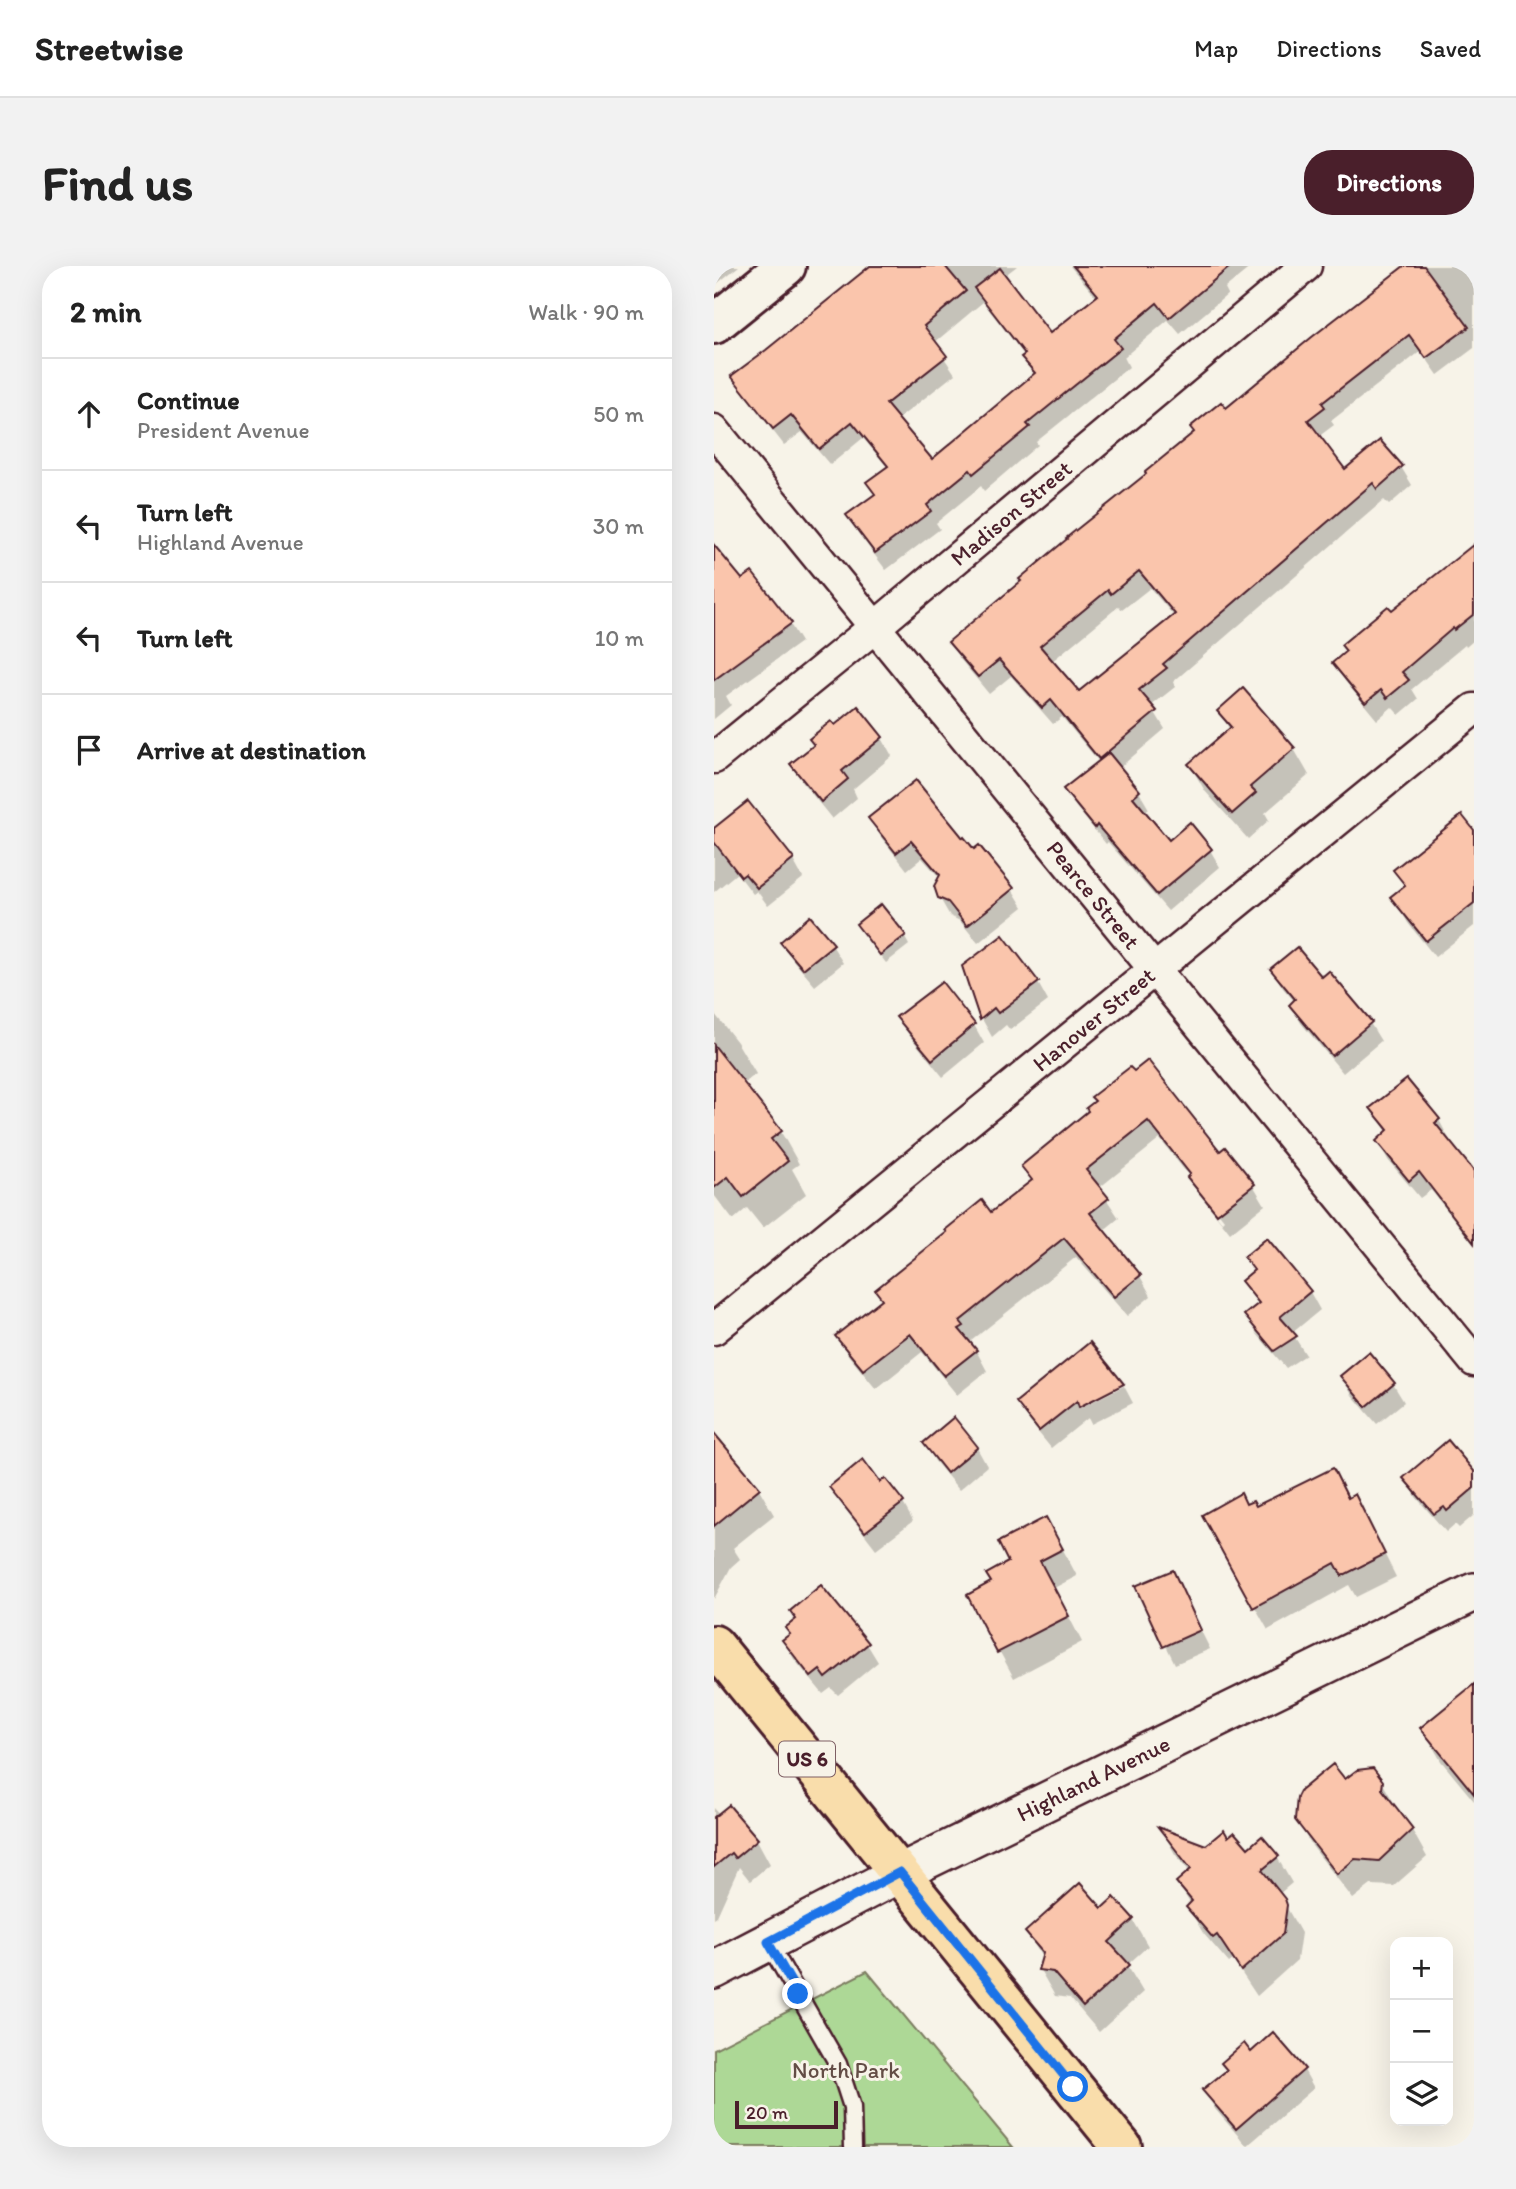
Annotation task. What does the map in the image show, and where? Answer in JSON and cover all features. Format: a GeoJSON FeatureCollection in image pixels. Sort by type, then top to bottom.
{"type":"FeatureCollection","features":[{"type":"Feature","properties":{"kind":"main road"},"geometry":{"type":"LineString","coordinates":[[714,324],[786,266]]}},
{"type":"Feature","properties":{"kind":"main road","name":"US 6"},"geometry":{"type":"LineString","coordinates":[[714,1645],[1122,2147]]}},
{"type":"Feature","properties":{"kind":"street","name":"Madison Street"},"geometry":{"type":"LineString","coordinates":[[714,758],[875,627],[1306,266]]}},
{"type":"Feature","properties":{"kind":"street","name":"Pearce Street"},"geometry":{"type":"LineString","coordinates":[[714,430],[1474,1361]]}},
{"type":"Feature","properties":{"kind":"street","name":"Hanover Street"},"geometry":{"type":"LineString","coordinates":[[714,1329],[1474,709]]}},
{"type":"Feature","properties":{"kind":"street","name":"Highland Avenue"},"geometry":{"type":"LineString","coordinates":[[714,1970],[900,1872],[1474,1592]]}},
{"type":"Feature","properties":{"kind":"lane"},"geometry":{"type":"LineString","coordinates":[[768,1942],[838,2064],[852,2107],[853,2147]]}},
{"type":"Feature","properties":{"kind":"green space","name":"North Park"},"geometry":{"type":"Polygon","coordinates":[[[867,1971],[1013,2147],[714,2147],[714,2049],[867,1971]]]}},
{"type":"Feature","properties":{"kind":"building"},"geometry":{"type":"Polygon","coordinates":[[[870,266],[945,266],[966,291],[924,326],[947,356],[886,404],[932,459],[1035,373],[1021,357],[1025,354],[974,288],[1000,268],[1050,333],[1098,295],[1073,266],[1231,266],[1169,318],[1157,303],[1114,339],[1121,348],[1027,424],[1030,427],[973,474],[970,470],[927,505],[931,511],[875,553],[846,515],[875,494],[866,482],[888,466],[852,422],[819,449],[791,415],[773,429],[731,376],[870,266]]]}},
{"type":"Feature","properties":{"kind":"building"},"geometry":{"type":"Polygon","coordinates":[[[1404,266],[1424,266],[1469,327],[1426,358],[1409,335],[1322,403],[1325,407],[1308,420],[1345,469],[1380,440],[1403,466],[1377,489],[1373,483],[1163,664],[1167,668],[1139,690],[1157,711],[1099,759],[1051,700],[1042,708],[999,660],[978,677],[948,642],[1021,581],[1019,579],[1066,538],[1194,432],[1190,427],[1221,402],[1226,408],[1404,266]],[[1139,571],[1111,594],[1108,590],[1040,646],[1079,691],[1175,614],[1139,571]]]}},
{"type":"Feature","properties":{"kind":"building"},"geometry":{"type":"Polygon","coordinates":[[[1474,544],[1474,614],[1454,630],[1453,628],[1402,672],[1409,680],[1387,698],[1381,690],[1365,703],[1332,663],[1346,651],[1341,645],[1388,606],[1392,610],[1474,544]]]}},
{"type":"Feature","properties":{"kind":"building"},"geometry":{"type":"Polygon","coordinates":[[[714,545],[742,579],[752,572],[792,623],[714,680],[714,545]]]}},
{"type":"Feature","properties":{"kind":"building"},"geometry":{"type":"Polygon","coordinates":[[[1243,688],[1295,748],[1250,787],[1256,793],[1232,814],[1188,764],[1231,727],[1217,711],[1243,688]]]}},
{"type":"Feature","properties":{"kind":"building"},"geometry":{"type":"Polygon","coordinates":[[[858,706],[883,737],[842,771],[848,779],[821,802],[790,764],[814,745],[809,739],[831,721],[835,725],[858,706]]]}},
{"type":"Feature","properties":{"kind":"building"},"geometry":{"type":"Polygon","coordinates":[[[1109,753],[1140,791],[1133,797],[1169,840],[1190,822],[1212,849],[1157,895],[1063,789],[1109,753]]]}},
{"type":"Feature","properties":{"kind":"building"},"geometry":{"type":"Polygon","coordinates":[[[916,780],[963,838],[974,849],[979,845],[1014,888],[967,926],[948,902],[938,898],[934,886],[940,875],[911,841],[896,853],[868,818],[916,780]]]}},
{"type":"Feature","properties":{"kind":"building"},"geometry":{"type":"Polygon","coordinates":[[[748,801],[794,859],[757,888],[745,874],[741,877],[714,842],[714,828],[748,801]]]}},
{"type":"Feature","properties":{"kind":"building"},"geometry":{"type":"Polygon","coordinates":[[[1462,815],[1474,830],[1474,903],[1426,941],[1390,897],[1405,885],[1393,870],[1462,815]]]}},
{"type":"Feature","properties":{"kind":"building"},"geometry":{"type":"Polygon","coordinates":[[[881,904],[906,935],[880,955],[856,924],[881,904]]]}},
{"type":"Feature","properties":{"kind":"building"},"geometry":{"type":"Polygon","coordinates":[[[810,916],[834,944],[803,969],[780,942],[810,916]]]}},
{"type":"Feature","properties":{"kind":"building"},"geometry":{"type":"Polygon","coordinates":[[[1003,935],[1039,982],[998,1013],[994,1008],[980,1020],[962,966],[1003,935]]]}},
{"type":"Feature","properties":{"kind":"building"},"geometry":{"type":"Polygon","coordinates":[[[1297,947],[1322,977],[1329,971],[1372,1022],[1332,1056],[1289,1005],[1295,999],[1270,969],[1297,947]]]}},
{"type":"Feature","properties":{"kind":"building"},"geometry":{"type":"Polygon","coordinates":[[[942,982],[975,1024],[932,1060],[896,1017],[942,982]]]}},
{"type":"Feature","properties":{"kind":"building"},"geometry":{"type":"Polygon","coordinates":[[[714,1045],[782,1131],[771,1139],[788,1161],[743,1197],[728,1177],[714,1188],[714,1045]]]}},
{"type":"Feature","properties":{"kind":"building"},"geometry":{"type":"Polygon","coordinates":[[[1148,1060],[1220,1151],[1225,1147],[1255,1184],[1217,1214],[1187,1177],[1190,1174],[1148,1121],[1086,1170],[1109,1198],[1090,1213],[1141,1275],[1114,1297],[1064,1238],[960,1321],[964,1326],[959,1329],[977,1350],[944,1376],[910,1334],[863,1370],[835,1336],[882,1299],[875,1290],[982,1200],[991,1212],[1032,1180],[1021,1166],[1088,1111],[1086,1108],[1095,1101],[1091,1097],[1130,1067],[1134,1071],[1148,1060]]]}},
{"type":"Feature","properties":{"kind":"building"},"geometry":{"type":"Polygon","coordinates":[[[1407,1079],[1440,1119],[1435,1123],[1474,1171],[1474,1243],[1419,1172],[1409,1181],[1376,1141],[1388,1130],[1370,1108],[1407,1079]]]}},
{"type":"Feature","properties":{"kind":"building"},"geometry":{"type":"Polygon","coordinates":[[[1267,1238],[1311,1291],[1280,1317],[1297,1336],[1274,1351],[1244,1315],[1259,1303],[1241,1281],[1254,1270],[1244,1257],[1267,1238]]]}},
{"type":"Feature","properties":{"kind":"building"},"geometry":{"type":"Polygon","coordinates":[[[1090,1342],[1124,1384],[1079,1407],[1077,1401],[1039,1431],[1016,1402],[1090,1342]]]}},
{"type":"Feature","properties":{"kind":"building"},"geometry":{"type":"Polygon","coordinates":[[[1369,1352],[1395,1383],[1366,1407],[1340,1376],[1369,1352]]]}},
{"type":"Feature","properties":{"kind":"building"},"geometry":{"type":"Polygon","coordinates":[[[954,1417],[978,1447],[947,1473],[923,1443],[954,1417]]]}},
{"type":"Feature","properties":{"kind":"building"},"geometry":{"type":"Polygon","coordinates":[[[714,1433],[760,1488],[714,1526],[714,1433]]]}},
{"type":"Feature","properties":{"kind":"building"},"geometry":{"type":"Polygon","coordinates":[[[1448,1440],[1474,1471],[1474,1488],[1447,1511],[1444,1507],[1434,1514],[1403,1478],[1448,1440]]]}},
{"type":"Feature","properties":{"kind":"building"},"geometry":{"type":"Polygon","coordinates":[[[863,1459],[880,1482],[885,1478],[904,1502],[865,1532],[829,1487],[863,1459]]]}},
{"type":"Feature","properties":{"kind":"building"},"geometry":{"type":"Polygon","coordinates":[[[1333,1468],[1348,1498],[1355,1494],[1385,1554],[1342,1576],[1335,1563],[1253,1608],[1202,1515],[1241,1493],[1246,1504],[1253,1501],[1256,1506],[1333,1468]]]}},
{"type":"Feature","properties":{"kind":"building"},"geometry":{"type":"Polygon","coordinates":[[[1046,1517],[1063,1549],[1040,1561],[1069,1616],[997,1653],[967,1595],[991,1582],[986,1574],[1008,1562],[998,1542],[1046,1517]]]}},
{"type":"Feature","properties":{"kind":"building"},"geometry":{"type":"Polygon","coordinates":[[[1173,1570],[1201,1630],[1163,1647],[1135,1586],[1173,1570]]]}},
{"type":"Feature","properties":{"kind":"building"},"geometry":{"type":"Polygon","coordinates":[[[821,1585],[869,1643],[826,1678],[820,1670],[811,1677],[782,1640],[790,1634],[785,1628],[796,1619],[790,1611],[821,1585]]]}},
{"type":"Feature","properties":{"kind":"building"},"geometry":{"type":"Polygon","coordinates":[[[1474,1684],[1474,1794],[1420,1728],[1474,1684]]]}},
{"type":"Feature","properties":{"kind":"building"},"geometry":{"type":"Polygon","coordinates":[[[1333,1764],[1345,1779],[1357,1770],[1373,1768],[1383,1781],[1382,1789],[1413,1829],[1379,1861],[1355,1859],[1337,1874],[1295,1820],[1300,1791],[1333,1764]]]}},
{"type":"Feature","properties":{"kind":"building"},"geometry":{"type":"Polygon","coordinates":[[[729,1805],[758,1839],[735,1858],[731,1853],[714,1867],[714,1817],[729,1805]]]}},
{"type":"Feature","properties":{"kind":"building"},"geometry":{"type":"Polygon","coordinates":[[[1158,1827],[1206,1845],[1224,1830],[1228,1837],[1234,1832],[1248,1848],[1262,1836],[1279,1856],[1262,1870],[1287,1905],[1283,1934],[1241,1971],[1217,1935],[1213,1938],[1186,1907],[1192,1901],[1176,1882],[1191,1869],[1158,1827]]]}},
{"type":"Feature","properties":{"kind":"building"},"geometry":{"type":"Polygon","coordinates":[[[1080,1883],[1102,1908],[1114,1897],[1134,1919],[1109,1942],[1130,1965],[1083,2007],[1053,1972],[1038,1970],[1043,1953],[1025,1932],[1080,1883]]]}},
{"type":"Feature","properties":{"kind":"building"},"geometry":{"type":"Polygon","coordinates":[[[1273,2032],[1305,2069],[1236,2129],[1202,2090],[1227,2070],[1221,2063],[1244,2043],[1251,2052],[1273,2032]]]}},
{"type":"Feature","properties":{"kind":"route"},"geometry":{"type":"LineString","coordinates":[[798,1994],[768,1942],[900,1872],[1073,2087]]}}]}
